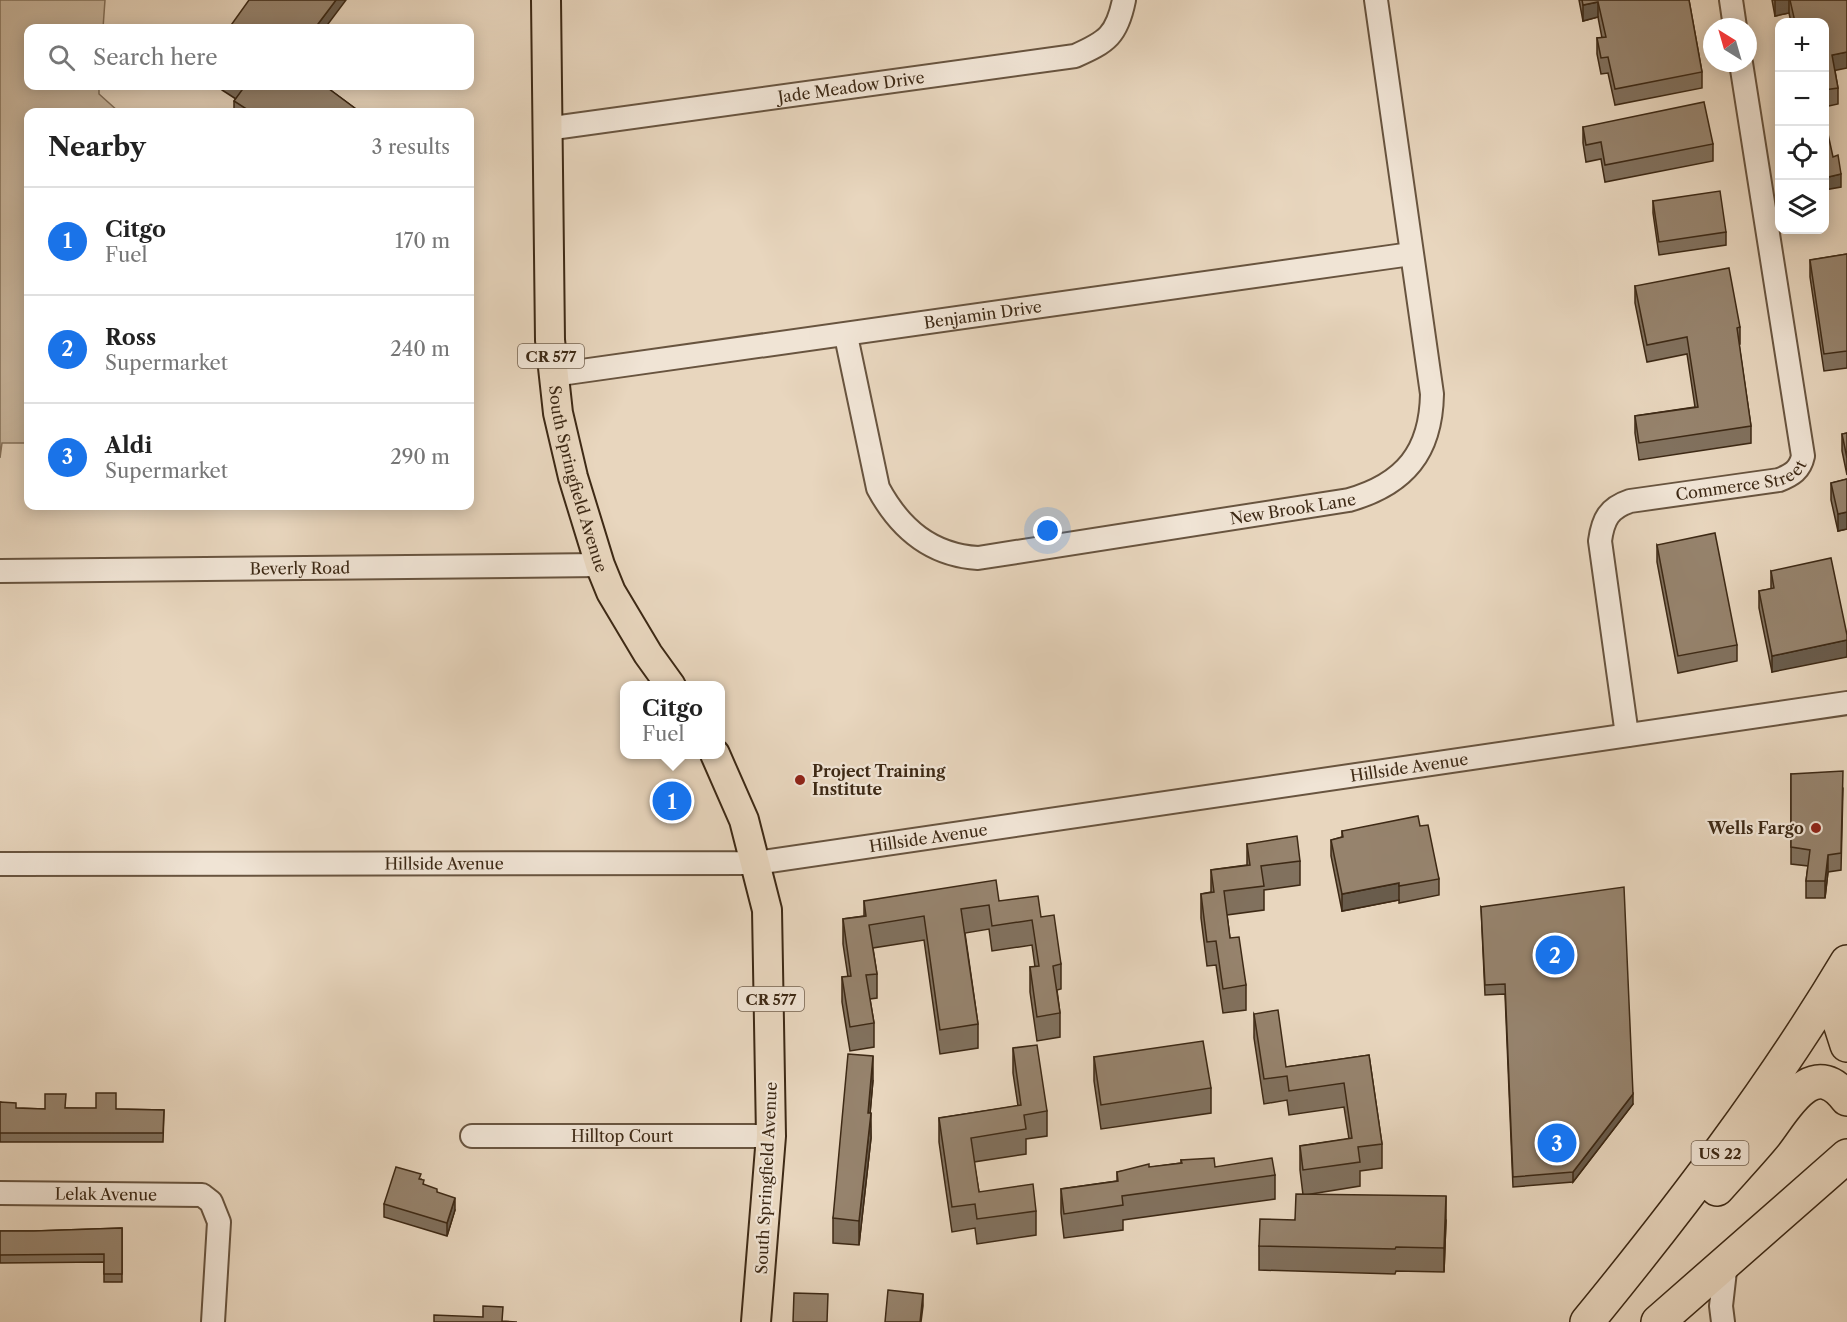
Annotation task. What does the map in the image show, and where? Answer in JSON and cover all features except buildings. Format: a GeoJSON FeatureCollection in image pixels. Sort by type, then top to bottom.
{"type":"FeatureCollection","features":[{"type":"Feature","properties":{"kind":"highway"},"geometry":{"type":"LineString","coordinates":[[1843,968],[1838,1017],[1847,1045]]}},
{"type":"Feature","properties":{"kind":"highway","name":"US 22"},"geometry":{"type":"LineString","coordinates":[[1587,1322],[1712,1166],[1843,968]]}},
{"type":"Feature","properties":{"kind":"highway"},"geometry":{"type":"LineString","coordinates":[[1614,1290],[1687,1224],[1763,1137],[1798,1090],[1811,1084],[1826,1084],[1840,1091],[1847,1099]]}},
{"type":"Feature","properties":{"kind":"highway"},"geometry":{"type":"LineString","coordinates":[[1658,1322],[1840,1159]]}},
{"type":"Feature","properties":{"kind":"main road","name":"South Springfield Avenue"},"geometry":{"type":"LineString","coordinates":[[546,0],[550,340],[558,413],[573,477],[600,565],[611,592],[648,654],[667,681]]}},
{"type":"Feature","properties":{"kind":"main road","name":"South Springfield Avenue"},"geometry":{"type":"LineString","coordinates":[[717,759],[744,820],[767,910],[770,943],[771,1136],[756,1322]]}},
{"type":"Feature","properties":{"kind":"street","name":"Jade Meadow Drive"},"geometry":{"type":"LineString","coordinates":[[546,129],[1075,56],[1103,43],[1120,21],[1124,0]]}},
{"type":"Feature","properties":{"kind":"street","name":"New Brook Lane"},"geometry":{"type":"LineString","coordinates":[[846,336],[871,465],[878,488],[890,510],[905,528],[924,543],[958,557],[978,558],[1349,500],[1371,494],[1390,482],[1420,453],[1432,417],[1432,394],[1376,0]]}},
{"type":"Feature","properties":{"kind":"street"},"geometry":{"type":"LineString","coordinates":[[1731,0],[1734,18]]}},
{"type":"Feature","properties":{"kind":"street","name":"Commerce Street"},"geometry":{"type":"LineString","coordinates":[[1627,735],[1600,541],[1607,515],[1616,506],[1630,501],[1779,480],[1796,472],[1803,456],[1742,72]]}},
{"type":"Feature","properties":{"kind":"street","name":"Benjamin Drive"},"geometry":{"type":"LineString","coordinates":[[553,375],[846,336],[1411,254]]}},
{"type":"Feature","properties":{"kind":"street","name":"Beverly Road"},"geometry":{"type":"LineString","coordinates":[[0,571],[600,565]]}},
{"type":"Feature","properties":{"kind":"street","name":"Hillside Avenue"},"geometry":{"type":"LineString","coordinates":[[0,864],[756,863],[1847,703]]}},
{"type":"Feature","properties":{"kind":"street","name":"Hilltop Court"},"geometry":{"type":"LineString","coordinates":[[472,1136],[771,1136]]}},
{"type":"Feature","properties":{"kind":"street","name":"Lelak Avenue"},"geometry":{"type":"LineString","coordinates":[[0,1193],[191,1193],[202,1195],[211,1202],[219,1222],[213,1322]]}},
{"type":"Feature","properties":{"kind":"street"},"geometry":{"type":"LineString","coordinates":[[1723,1322],[1721,1306],[1726,1262]]}},
{"type":"Feature","properties":{"kind":"shaded area"},"geometry":{"type":"Polygon","coordinates":[[[0,0],[105,0],[103,24],[24,24],[24,90],[99,90],[99,94],[115,108],[24,108],[24,443],[2,443],[0,458],[0,0]]]}},
{"type":"Feature","properties":{"kind":"place","name":"Project Training Institute"},"geometry":{"type":"Point","coordinates":[800,780]}},
{"type":"Feature","properties":{"kind":"place","name":"Citgo"},"geometry":{"type":"Point","coordinates":[672,801]}},
{"type":"Feature","properties":{"kind":"place","name":"Wells Fargo"},"geometry":{"type":"Point","coordinates":[1816,828]}},
{"type":"Feature","properties":{"kind":"place","name":"Ross"},"geometry":{"type":"Point","coordinates":[1555,955]}},
{"type":"Feature","properties":{"kind":"place","name":"Aldi"},"geometry":{"type":"Point","coordinates":[1557,1143]}}]}
